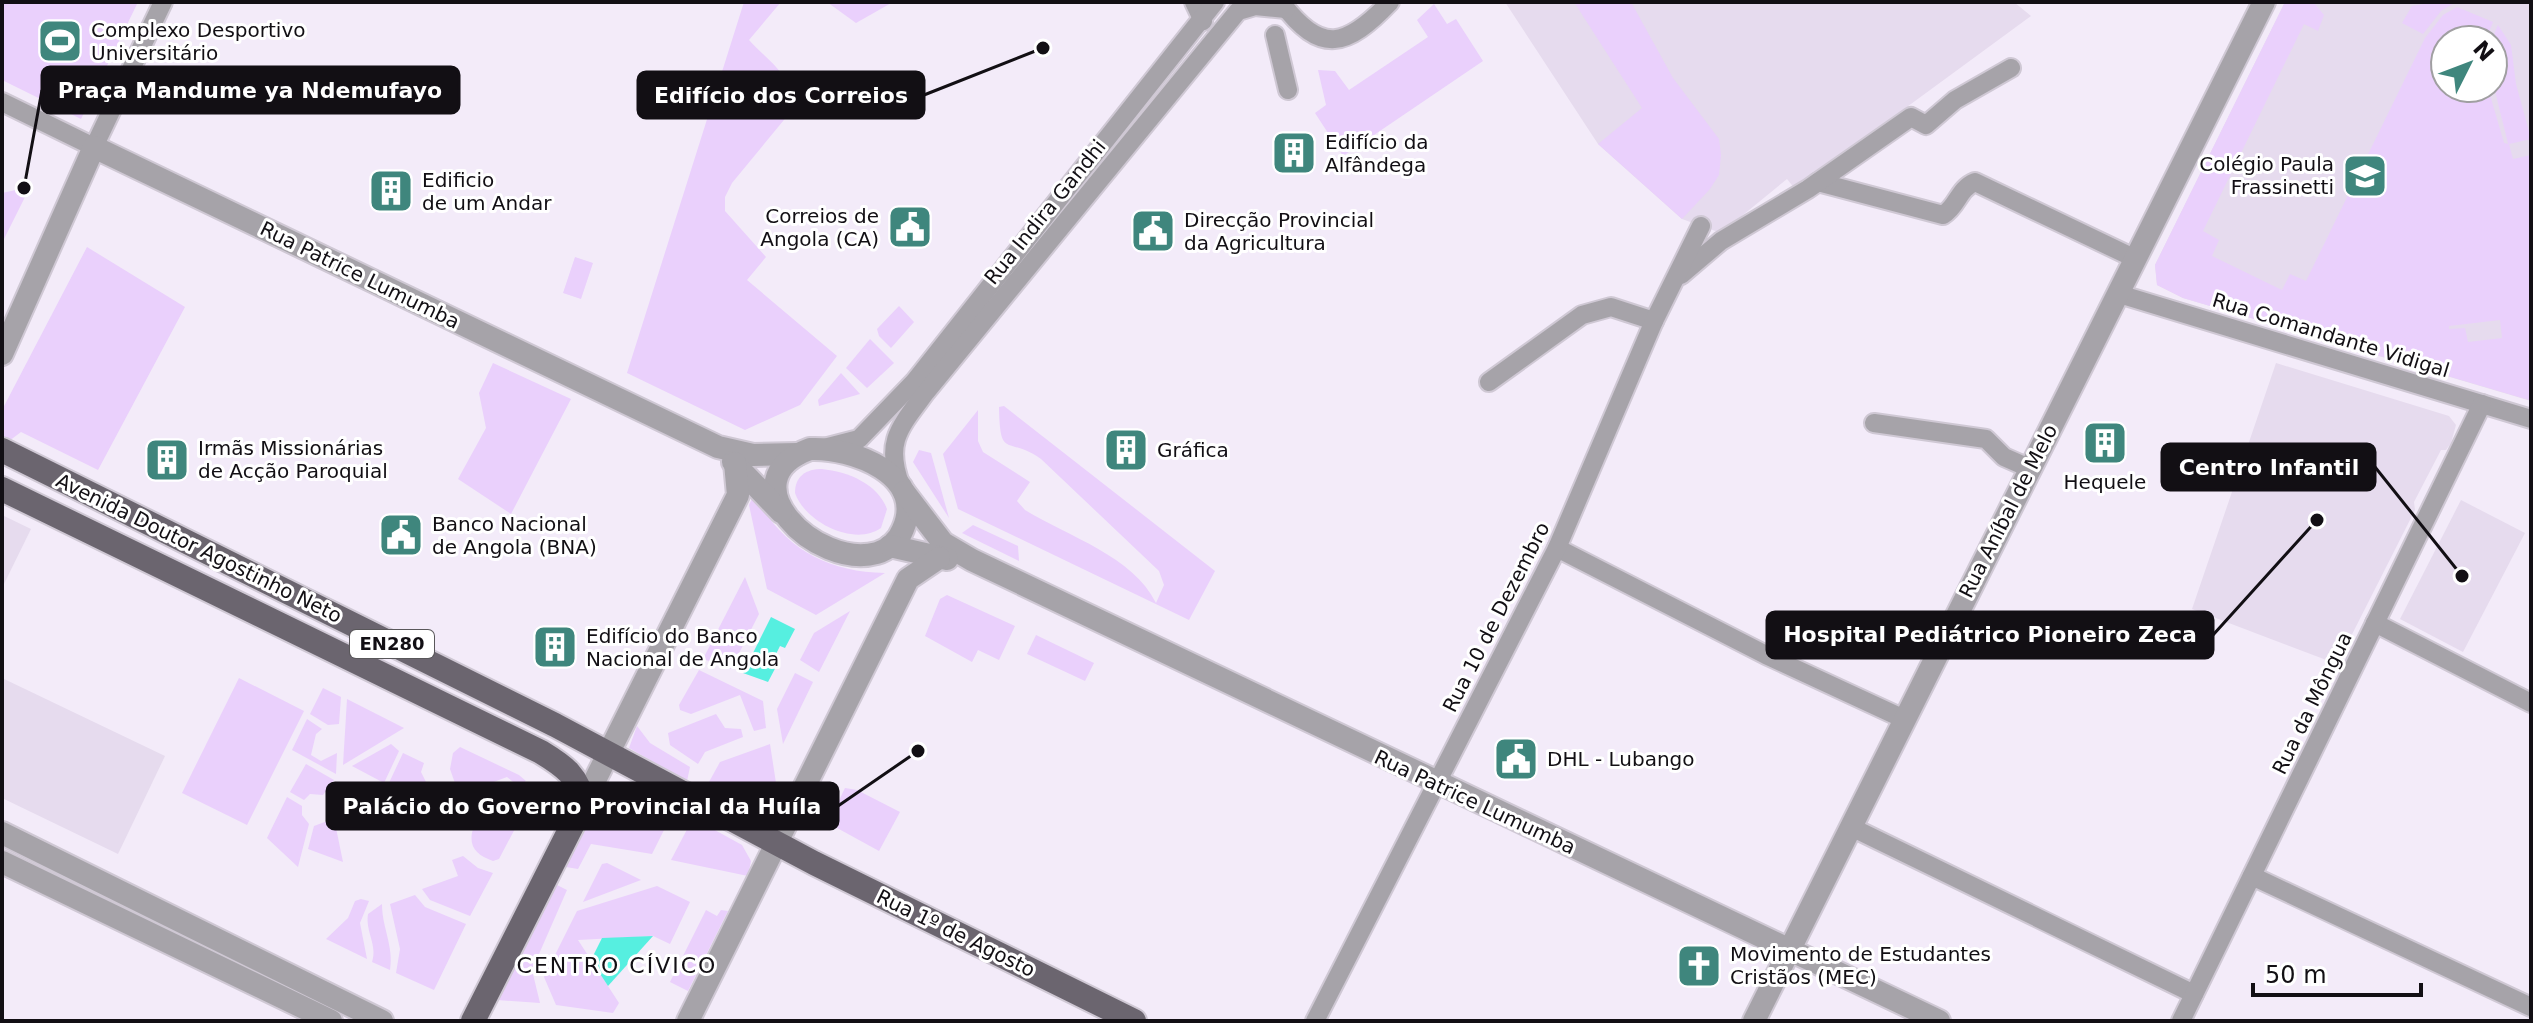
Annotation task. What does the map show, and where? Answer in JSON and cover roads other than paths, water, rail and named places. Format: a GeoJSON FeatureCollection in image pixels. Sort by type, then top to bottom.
{"type":"FeatureCollection","features":[{"type":"Feature","properties":{"kind":"main road","name":"Avenida Doutor Agostinho Neto"},"geometry":{"type":"LineString","coordinates":[[2,450],[609,752],[779,845]]}},
{"type":"Feature","properties":{"kind":"main road","name":"Avenida Doutor Agostinho Neto"},"geometry":{"type":"LineString","coordinates":[[2,489],[541,752],[572,773],[581,788],[583,804]]}},
{"type":"Feature","properties":{"kind":"main road"},"geometry":{"type":"LineString","coordinates":[[473,1021],[583,804]]}},
{"type":"Feature","properties":{"kind":"main road","name":"Rua 1º de Agosto"},"geometry":{"type":"LineString","coordinates":[[779,845],[1134,1021]]}},
{"type":"Feature","properties":{"kind":"street"},"geometry":{"type":"LineString","coordinates":[[2,354],[94,147],[163,2]]}},
{"type":"Feature","properties":{"kind":"street"},"geometry":{"type":"LineString","coordinates":[[1194,2],[1203,21]]}},
{"type":"Feature","properties":{"kind":"street","name":"Rua Indira Gandhi"},"geometry":{"type":"LineString","coordinates":[[824,448],[859,439],[904,394],[1203,21],[1215,2]]}},
{"type":"Feature","properties":{"kind":"street"},"geometry":{"type":"LineString","coordinates":[[1284,6],[1297,24],[1319,39],[1342,40],[1358,34],[1390,2]]}},
{"type":"Feature","properties":{"kind":"street","name":"Rua Aníbal de Melo"},"geometry":{"type":"LineString","coordinates":[[1754,1021],[2264,2]]}},
{"type":"Feature","properties":{"kind":"street","name":"Rua Indira Gandhi"},"geometry":{"type":"LineString","coordinates":[[904,492],[892,455],[895,440],[926,392],[1238,11],[1255,6],[1284,6]]}},
{"type":"Feature","properties":{"kind":"street"},"geometry":{"type":"LineString","coordinates":[[1275,35],[1288,90]]}},
{"type":"Feature","properties":{"kind":"street"},"geometry":{"type":"LineString","coordinates":[[1672,282],[1721,241],[1818,182],[1911,117],[1926,125],[1955,100],[2011,68]]}},
{"type":"Feature","properties":{"kind":"street","name":"Rua Patrice Lumumba"},"geometry":{"type":"LineString","coordinates":[[2,102],[718,447],[753,455],[798,454]]}},
{"type":"Feature","properties":{"kind":"street"},"geometry":{"type":"LineString","coordinates":[[1818,182],[1943,215],[1954,209],[1961,191],[1975,182],[2136,259]]}},
{"type":"Feature","properties":{"kind":"street","name":"Rua 10 de Dezembro"},"geometry":{"type":"LineString","coordinates":[[1315,1021],[1557,548],[1654,321],[1701,226]]}},
{"type":"Feature","properties":{"kind":"street","name":"Rua Comandante Vidigal"},"geometry":{"type":"LineString","coordinates":[[2119,294],[2531,419]]}},
{"type":"Feature","properties":{"kind":"street"},"geometry":{"type":"LineString","coordinates":[[1489,382],[1582,315],[1611,307],[1654,321]]}},
{"type":"Feature","properties":{"kind":"street","name":"Rua da Môngua"},"geometry":{"type":"LineString","coordinates":[[2181,1021],[2482,404]]}},
{"type":"Feature","properties":{"kind":"street"},"geometry":{"type":"LineString","coordinates":[[1874,423],[1986,439],[2004,457],[2029,468]]}},
{"type":"Feature","properties":{"kind":"street","name":"Rua Patrice Lumumba"},"geometry":{"type":"LineString","coordinates":[[718,447],[782,514]]}},
{"type":"Feature","properties":{"kind":"street"},"geometry":{"type":"LineString","coordinates":[[824,448],[863,456],[904,492],[906,521],[890,546],[877,553],[845,553],[805,535],[782,514],[776,487],[780,474],[798,454],[824,448]]}},
{"type":"Feature","properties":{"kind":"street"},"geometry":{"type":"LineString","coordinates":[[583,804],[738,495],[735,463]]}},
{"type":"Feature","properties":{"kind":"street","name":"Rua Patrice Lumumba"},"geometry":{"type":"LineString","coordinates":[[904,492],[943,543],[1013,579],[1436,784],[1939,1021]]}},
{"type":"Feature","properties":{"kind":"street"},"geometry":{"type":"LineString","coordinates":[[890,546],[903,562],[908,579]]}},
{"type":"Feature","properties":{"kind":"street","name":"Rua Patrice Lumumba"},"geometry":{"type":"LineString","coordinates":[[890,546],[1013,579]]}},
{"type":"Feature","properties":{"kind":"street"},"geometry":{"type":"LineString","coordinates":[[1557,548],[1766,655],[1904,719]]}},
{"type":"Feature","properties":{"kind":"street"},"geometry":{"type":"LineString","coordinates":[[688,1021],[779,845],[908,579],[939,558]]}},
{"type":"Feature","properties":{"kind":"street"},"geometry":{"type":"LineString","coordinates":[[2375,623],[2531,703]]}},
{"type":"Feature","properties":{"kind":"street"},"geometry":{"type":"LineString","coordinates":[[1851,827],[2194,994]]}},
{"type":"Feature","properties":{"kind":"street"},"geometry":{"type":"LineString","coordinates":[[2,833],[382,1021]]}},
{"type":"Feature","properties":{"kind":"street"},"geometry":{"type":"LineString","coordinates":[[2,862],[331,1021]]}},
{"type":"Feature","properties":{"kind":"street"},"geometry":{"type":"LineString","coordinates":[[2252,876],[2531,1007]]}},
{"type":"Feature","properties":{"kind":"place","name":"Complexo Desportivo Universitário"},"geometry":{"type":"Point","coordinates":[60,41]}},
{"type":"Feature","properties":{"kind":"place","name":"Edifício dos Correios"},"geometry":{"type":"Point","coordinates":[1043,48]}},
{"type":"Feature","properties":{"kind":"place","name":"Edifício da Alfândega"},"geometry":{"type":"Point","coordinates":[1294,153]}},
{"type":"Feature","properties":{"kind":"place","name":"Colégio Paula Frassinetti"},"geometry":{"type":"Point","coordinates":[2365,176]}},
{"type":"Feature","properties":{"kind":"place","name":"Praça Mandume ya Ndemufayo"},"geometry":{"type":"Point","coordinates":[24,188]}},
{"type":"Feature","properties":{"kind":"place","name":"Edificio de um Andar"},"geometry":{"type":"Point","coordinates":[391,191]}},
{"type":"Feature","properties":{"kind":"place","name":"Correios de Angola (CA)"},"geometry":{"type":"Point","coordinates":[910,227]}},
{"type":"Feature","properties":{"kind":"place","name":"Direcção Provincial da Agricultura"},"geometry":{"type":"Point","coordinates":[1153,231]}},
{"type":"Feature","properties":{"kind":"place","name":"Hequele"},"geometry":{"type":"Point","coordinates":[2105,443]}},
{"type":"Feature","properties":{"kind":"place","name":"Gráfica"},"geometry":{"type":"Point","coordinates":[1126,450]}},
{"type":"Feature","properties":{"kind":"place","name":"Irmãs Missionárias de Acção Paroquial"},"geometry":{"type":"Point","coordinates":[167,460]}},
{"type":"Feature","properties":{"kind":"place","name":"Hospital Pediátrico Pioneiro Zeca"},"geometry":{"type":"Point","coordinates":[2317,520]}},
{"type":"Feature","properties":{"kind":"place","name":"Banco Nacional de Angola (BNA)"},"geometry":{"type":"Point","coordinates":[401,535]}},
{"type":"Feature","properties":{"kind":"place","name":"Centro Infantil"},"geometry":{"type":"Point","coordinates":[2462,576]}},
{"type":"Feature","properties":{"kind":"place","name":"Edifício do Banco Nacional de Angola"},"geometry":{"type":"Point","coordinates":[555,647]}},
{"type":"Feature","properties":{"kind":"place","name":"Palácio do Governo Provincial da Huíla"},"geometry":{"type":"Point","coordinates":[918,751]}},
{"type":"Feature","properties":{"kind":"place","name":"DHL - Lubango"},"geometry":{"type":"Point","coordinates":[1516,759]}},
{"type":"Feature","properties":{"kind":"place","name":"Movimento de Estudantes Cristãos (MEC)"},"geometry":{"type":"Point","coordinates":[1699,966]}},
{"type":"Feature","properties":{"kind":"district","name":"CENTRO CÍVICO"},"geometry":{"type":"Point","coordinates":[617,965]}}]}
